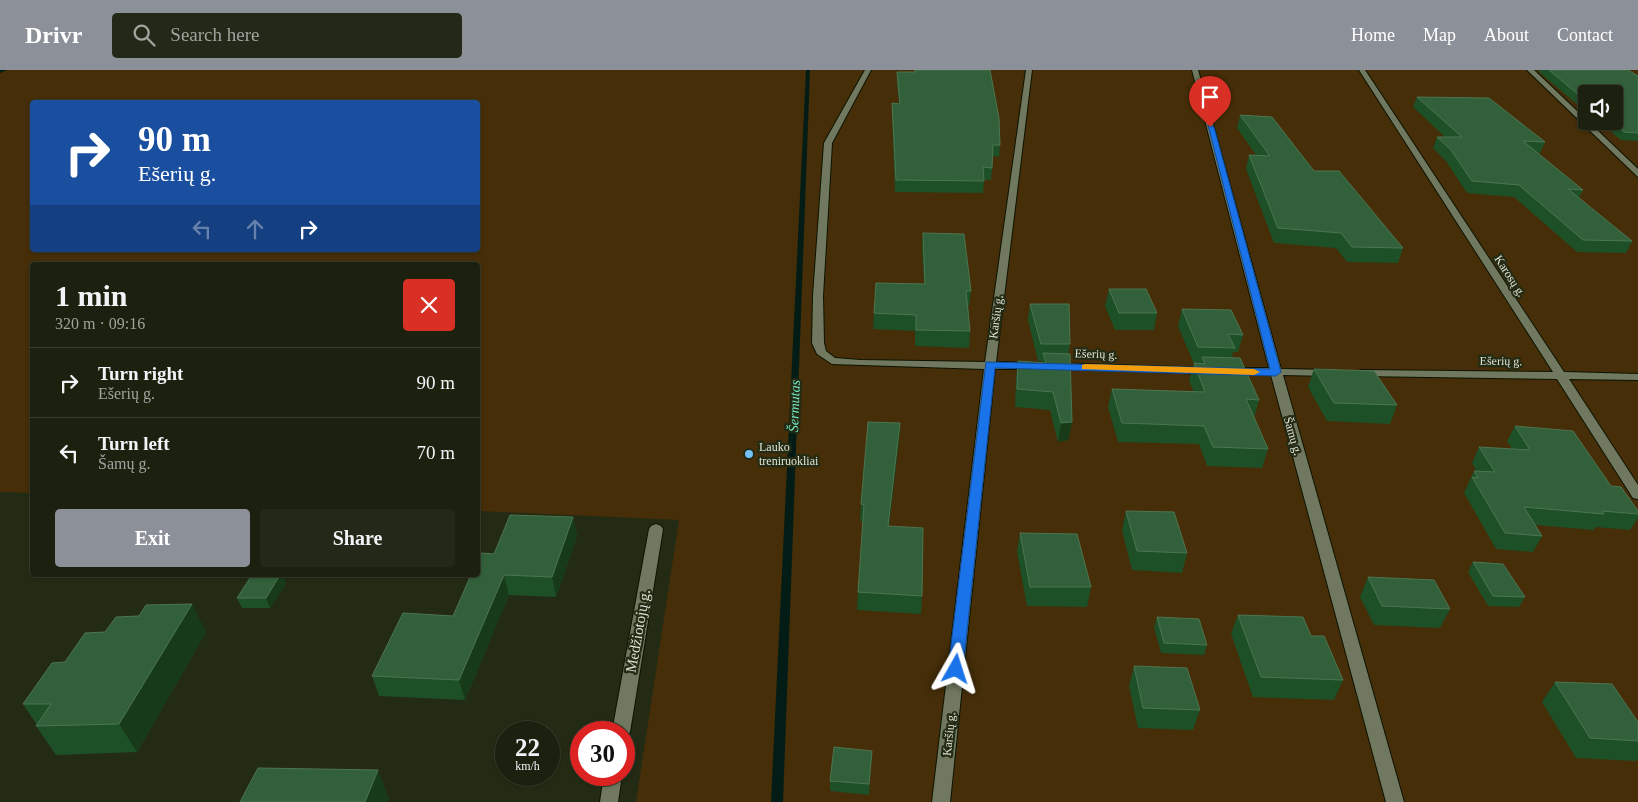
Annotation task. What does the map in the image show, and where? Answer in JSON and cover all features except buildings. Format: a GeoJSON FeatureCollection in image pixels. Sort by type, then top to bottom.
{"type":"FeatureCollection","features":[{"type":"Feature","properties":{"kind":"street","name":"Ešerių g."},"geometry":{"type":"LineString","coordinates":[[868,70],[828,143],[818,296],[818,343],[821,352],[832,361],[1276,372],[1638,376]]}},
{"type":"Feature","properties":{"kind":"street","name":"Karšių g."},"geometry":{"type":"LineString","coordinates":[[941,802],[990,365],[1029,70]]}},
{"type":"Feature","properties":{"kind":"street","name":"Šamų g."},"geometry":{"type":"LineString","coordinates":[[1195,70],[1395,802]]}},
{"type":"Feature","properties":{"kind":"street","name":"Karosų g."},"geometry":{"type":"LineString","coordinates":[[1362,70],[1638,495]]}},
{"type":"Feature","properties":{"kind":"street"},"geometry":{"type":"LineString","coordinates":[[1530,70],[1638,174]]}},
{"type":"Feature","properties":{"kind":"street","name":"Medžiotojų g."},"geometry":{"type":"LineString","coordinates":[[623,721],[656,529]]}},
{"type":"Feature","properties":{"kind":"street"},"geometry":{"type":"LineString","coordinates":[[609,802],[612,786]]}},
{"type":"Feature","properties":{"kind":"shaded area"},"geometry":{"type":"Polygon","coordinates":[[[0,70],[1638,70],[1638,802],[636,802],[679,520],[480,511],[480,262],[30,262],[30,493],[0,492],[0,70]]]}},
{"type":"Feature","properties":{"kind":"waterway"},"geometry":{"type":"LineString","coordinates":[[0,72],[5,70]]}},
{"type":"Feature","properties":{"kind":"waterway","name":"Šermutas"},"geometry":{"type":"LineString","coordinates":[[777,802],[808,70]]}},
{"type":"Feature","properties":{"kind":"slow traffic"},"geometry":{"type":"LineString","coordinates":[[1085,367],[1254,372]]}},
{"type":"Feature","properties":{"kind":"place","name":"Lauko treniruokliai"},"geometry":{"type":"Point","coordinates":[749,454]}},
{"type":"Feature","properties":{"kind":"route"},"geometry":{"type":"LineString","coordinates":[[956,669],[990,365],[1276,372],[1210,127]]}}]}
